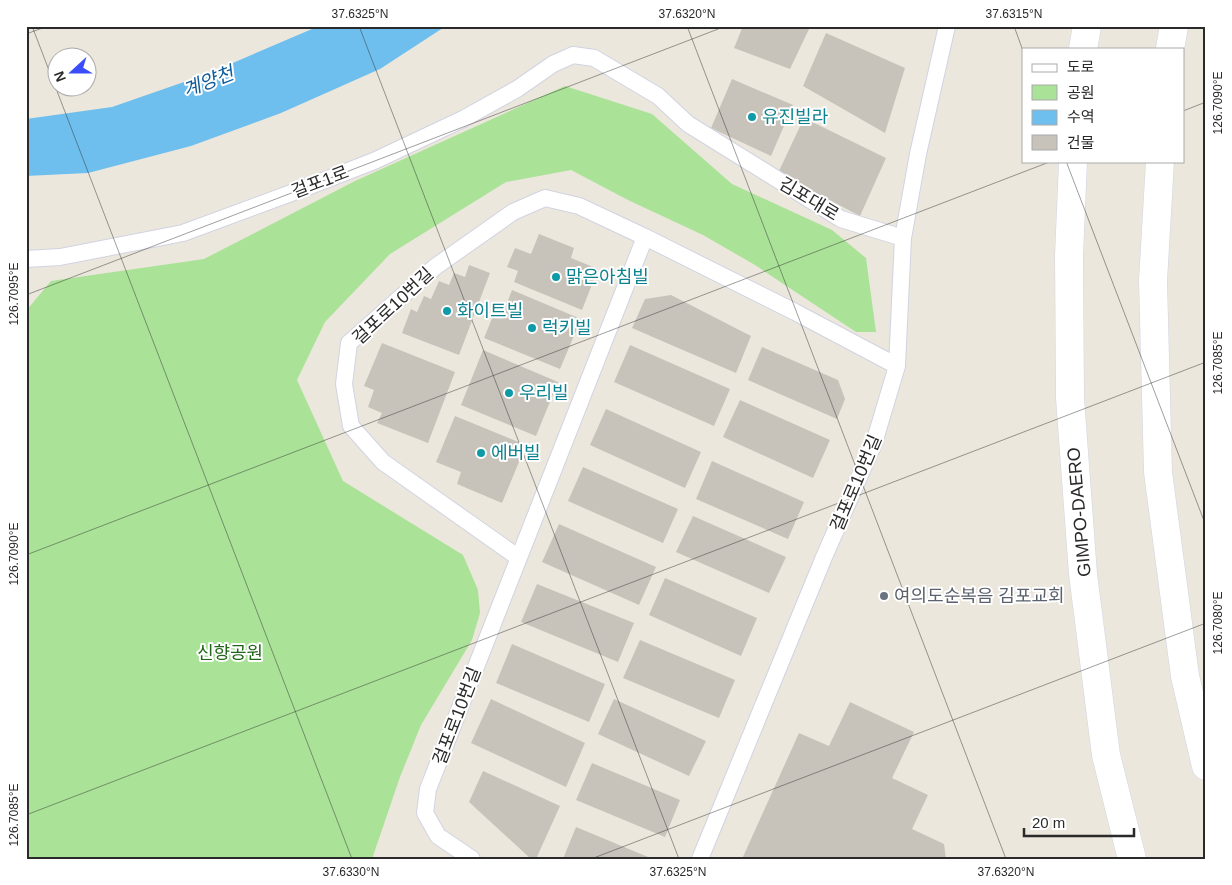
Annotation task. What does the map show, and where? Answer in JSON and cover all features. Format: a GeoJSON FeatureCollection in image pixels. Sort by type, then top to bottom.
{"type":"FeatureCollection","features":[{"type":"Feature","properties":{"kind":"main road"},"geometry":{"type":"LineString","coordinates":[[1083,48],[1087,26]]}},
{"type":"Feature","properties":{"kind":"main road"},"geometry":{"type":"LineString","coordinates":[[1170,48],[1174,26]]}},
{"type":"Feature","properties":{"kind":"main road","name":"GIMPO-DAERO"},"geometry":{"type":"LineString","coordinates":[[1073,162],[1069,256],[1070,398],[1083,574],[1106,754],[1132,859]]}},
{"type":"Feature","properties":{"kind":"main road"},"geometry":{"type":"LineString","coordinates":[[1160,162],[1153,280],[1158,472],[1185,676],[1206,766]]}},
{"type":"Feature","properties":{"kind":"lane"},"geometry":{"type":"LineString","coordinates":[[897,366],[903,238],[918,154],[947,26]]}},
{"type":"Feature","properties":{"kind":"lane","name":"걸포1로"},"geometry":{"type":"LineString","coordinates":[[26,259],[60,257],[183,233],[374,161],[463,119],[517,89],[552,64],[573,55],[594,58]]}},
{"type":"Feature","properties":{"kind":"lane","name":"김포대로"},"geometry":{"type":"LineString","coordinates":[[594,58],[658,96],[688,124],[841,220],[903,238]]}},
{"type":"Feature","properties":{"kind":"lane","name":"걸포로10번길"},"geometry":{"type":"LineString","coordinates":[[519,558],[383,462],[351,426],[344,384],[349,343],[435,267],[513,212],[544,198],[579,206],[795,312],[897,366],[874,443],[820,566],[700,859]]}},
{"type":"Feature","properties":{"kind":"lane","name":"걸포로10번길"},"geometry":{"type":"LineString","coordinates":[[472,859],[438,836],[425,813],[428,789],[645,237]]}},
{"type":"Feature","properties":{"kind":"green space","name":"신향공원"},"geometry":{"type":"Polygon","coordinates":[[[565,86],[652,114],[732,184],[832,230],[866,258],[876,332],[856,332],[755,265],[703,235],[628,200],[571,170],[506,182],[390,254],[325,322],[297,380],[343,481],[463,555],[478,590],[480,613],[472,640],[421,725],[400,777],[372,859],[26,859],[26,311],[51,281],[204,259],[355,181],[565,86]]]}},
{"type":"Feature","properties":{"kind":"water","name":"계양천"},"geometry":{"type":"Polygon","coordinates":[[[319,26],[446,26],[380,69],[281,113],[191,146],[88,173],[26,176],[26,119],[112,107],[207,74],[319,26]]]}},
{"type":"Feature","properties":{"kind":"building"},"geometry":{"type":"Polygon","coordinates":[[[743,26],[810,27],[790,69],[734,48],[743,26]]]}},
{"type":"Feature","properties":{"kind":"building"},"geometry":{"type":"Polygon","coordinates":[[[826,33],[905,68],[885,133],[803,86],[826,33]]]}},
{"type":"Feature","properties":{"kind":"building","name":"유진빌라"},"geometry":{"type":"Polygon","coordinates":[[[732,79],[793,105],[771,156],[711,128],[732,79]]]}},
{"type":"Feature","properties":{"kind":"building"},"geometry":{"type":"Polygon","coordinates":[[[804,118],[886,158],[860,216],[778,173],[804,118]]]}},
{"type":"Feature","properties":{"kind":"building","name":"맑은아침빌"},"geometry":{"type":"Polygon","coordinates":[[[539,234],[574,248],[571,258],[598,269],[582,310],[514,282],[518,271],[507,267],[515,248],[531,254],[539,234]]]}},
{"type":"Feature","properties":{"kind":"building","name":"화이트빌"},"geometry":{"type":"Polygon","coordinates":[[[469,265],[490,273],[459,355],[402,333],[411,309],[417,312],[424,296],[431,299],[439,281],[449,285],[454,273],[465,277],[469,265]]]}},
{"type":"Feature","properties":{"kind":"building","name":"럭키빌"},"geometry":{"type":"Polygon","coordinates":[[[512,290],[581,319],[560,369],[484,338],[493,316],[501,319],[512,290]]]}},
{"type":"Feature","properties":{"kind":"building"},"geometry":{"type":"Polygon","coordinates":[[[671,295],[751,336],[736,373],[632,328],[645,299],[671,295]]]}},
{"type":"Feature","properties":{"kind":"building"},"geometry":{"type":"Polygon","coordinates":[[[382,343],[455,372],[428,443],[377,423],[382,413],[368,407],[374,390],[364,386],[382,343]]]}},
{"type":"Feature","properties":{"kind":"building"},"geometry":{"type":"Polygon","coordinates":[[[630,345],[730,389],[714,426],[614,382],[630,345]]]}},
{"type":"Feature","properties":{"kind":"building"},"geometry":{"type":"Polygon","coordinates":[[[762,347],[838,380],[845,399],[837,419],[748,380],[762,347]]]}},
{"type":"Feature","properties":{"kind":"building","name":"우리빌"},"geometry":{"type":"Polygon","coordinates":[[[483,350],[558,382],[536,436],[461,405],[483,350]]]}},
{"type":"Feature","properties":{"kind":"building"},"geometry":{"type":"Polygon","coordinates":[[[740,400],[830,440],[813,478],[723,437],[740,400]]]}},
{"type":"Feature","properties":{"kind":"building"},"geometry":{"type":"Polygon","coordinates":[[[606,409],[701,452],[685,488],[590,445],[606,409]]]}},
{"type":"Feature","properties":{"kind":"building","name":"에버빌"},"geometry":{"type":"Polygon","coordinates":[[[455,416],[526,445],[502,503],[457,484],[461,472],[436,462],[455,416]]]}},
{"type":"Feature","properties":{"kind":"building"},"geometry":{"type":"Polygon","coordinates":[[[712,461],[804,502],[788,539],[696,499],[712,461]]]}},
{"type":"Feature","properties":{"kind":"building"},"geometry":{"type":"Polygon","coordinates":[[[583,467],[678,509],[663,543],[568,501],[583,467]]]}},
{"type":"Feature","properties":{"kind":"building"},"geometry":{"type":"Polygon","coordinates":[[[693,516],[786,557],[769,593],[676,552],[693,516]]]}},
{"type":"Feature","properties":{"kind":"building"},"geometry":{"type":"Polygon","coordinates":[[[559,524],[656,567],[639,605],[542,562],[559,524]]]}},
{"type":"Feature","properties":{"kind":"building"},"geometry":{"type":"Polygon","coordinates":[[[665,578],[757,618],[741,656],[649,615],[665,578]]]}},
{"type":"Feature","properties":{"kind":"building"},"geometry":{"type":"Polygon","coordinates":[[[537,584],[634,623],[618,662],[521,622],[537,584]]]}},
{"type":"Feature","properties":{"kind":"building"},"geometry":{"type":"Polygon","coordinates":[[[640,640],[735,680],[719,718],[623,678],[640,640]]]}},
{"type":"Feature","properties":{"kind":"building"},"geometry":{"type":"Polygon","coordinates":[[[512,644],[605,684],[589,722],[496,683],[512,644]]]}},
{"type":"Feature","properties":{"kind":"building"},"geometry":{"type":"Polygon","coordinates":[[[491,699],[585,743],[566,787],[471,743],[491,699]]]}},
{"type":"Feature","properties":{"kind":"building"},"geometry":{"type":"Polygon","coordinates":[[[614,699],[706,741],[689,776],[598,734],[614,699]]]}},
{"type":"Feature","properties":{"kind":"building"},"geometry":{"type":"Polygon","coordinates":[[[850,702],[914,732],[892,778],[928,795],[912,829],[944,844],[946,859],[742,859],[799,733],[829,746],[850,702]]]}},
{"type":"Feature","properties":{"kind":"building"},"geometry":{"type":"Polygon","coordinates":[[[592,763],[680,800],[665,837],[576,800],[592,763]]]}},
{"type":"Feature","properties":{"kind":"building"},"geometry":{"type":"Polygon","coordinates":[[[483,771],[560,806],[536,859],[531,859],[469,802],[483,771]]]}},
{"type":"Feature","properties":{"kind":"building"},"geometry":{"type":"Polygon","coordinates":[[[576,827],[653,859],[563,859],[576,827]]]}},
{"type":"Feature","properties":{"kind":"place","name":"유진빌라"},"geometry":{"type":"Point","coordinates":[752,117]}},
{"type":"Feature","properties":{"kind":"place","name":"맑은아침빌"},"geometry":{"type":"Point","coordinates":[556,277]}},
{"type":"Feature","properties":{"kind":"place","name":"화이트빌"},"geometry":{"type":"Point","coordinates":[447,311]}},
{"type":"Feature","properties":{"kind":"place","name":"럭키빌"},"geometry":{"type":"Point","coordinates":[532,328]}},
{"type":"Feature","properties":{"kind":"place","name":"우리빌"},"geometry":{"type":"Point","coordinates":[509,393]}},
{"type":"Feature","properties":{"kind":"place","name":"에버빌"},"geometry":{"type":"Point","coordinates":[481,453]}},
{"type":"Feature","properties":{"kind":"place","name":"여의도순복음 김포교회"},"geometry":{"type":"Point","coordinates":[884,596]}}]}
